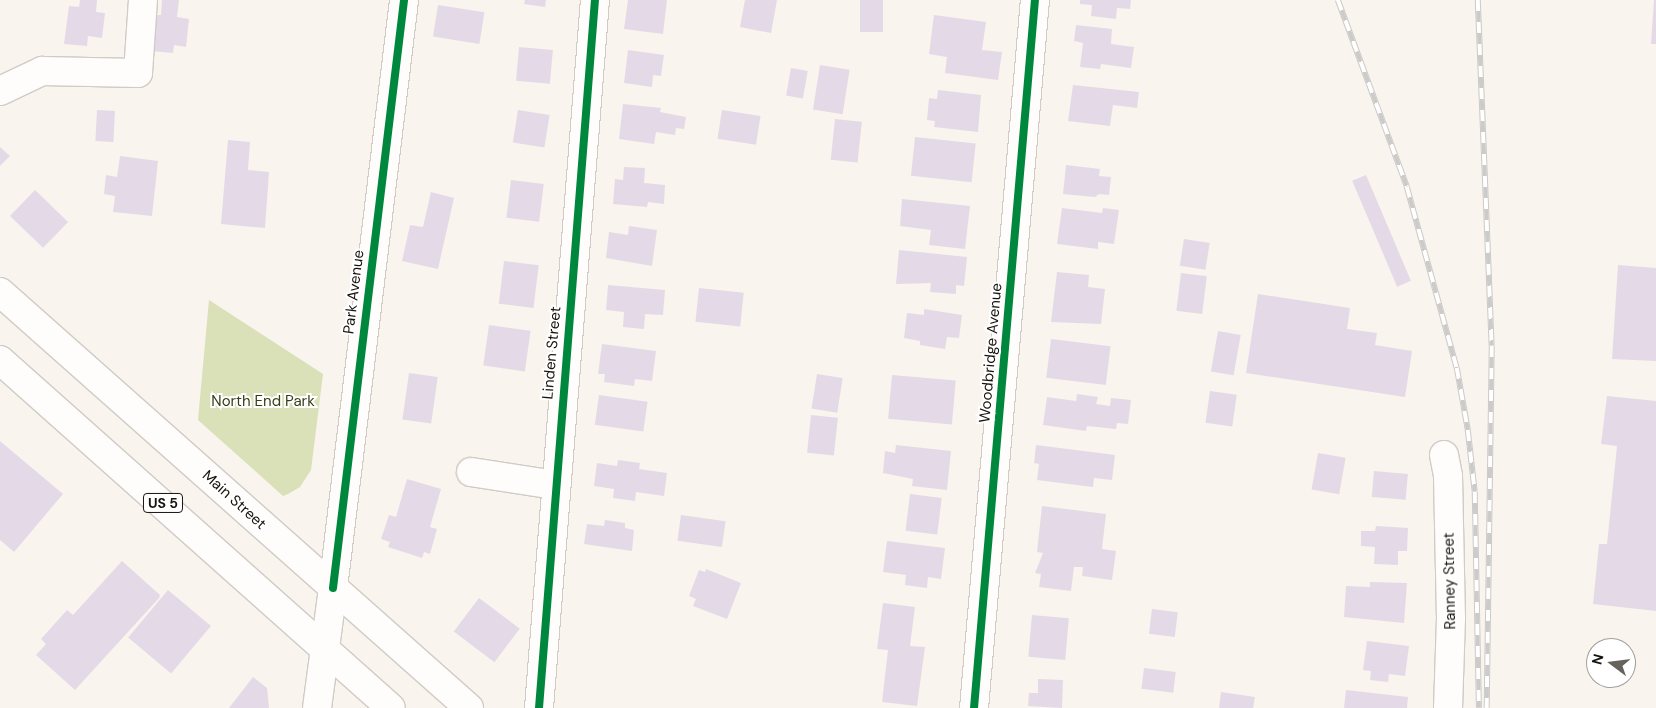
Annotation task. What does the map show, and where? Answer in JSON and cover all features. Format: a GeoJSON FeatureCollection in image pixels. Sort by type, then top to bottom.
{"type":"FeatureCollection","features":[{"type":"Feature","properties":{"kind":"main road"},"geometry":{"type":"LineString","coordinates":[[0,91],[42,71],[138,73],[143,0]]}},
{"type":"Feature","properties":{"kind":"main road","name":"Park Avenue"},"geometry":{"type":"LineString","coordinates":[[317,708],[404,0]]}},
{"type":"Feature","properties":{"kind":"main road","name":"Linden Street"},"geometry":{"type":"LineString","coordinates":[[539,708],[555,485],[595,0]]}},
{"type":"Feature","properties":{"kind":"main road","name":"Woodbridge Avenue"},"geometry":{"type":"LineString","coordinates":[[974,708],[1035,0]]}},
{"type":"Feature","properties":{"kind":"main road","name":"Main Street"},"geometry":{"type":"LineString","coordinates":[[0,292],[469,708]]}},
{"type":"Feature","properties":{"kind":"main road","name":"US 5"},"geometry":{"type":"LineString","coordinates":[[0,360],[391,708]]}},
{"type":"Feature","properties":{"kind":"main road","name":"Ranney Street"},"geometry":{"type":"LineString","coordinates":[[1444,455],[1448,476],[1451,618],[1448,708]]}},
{"type":"Feature","properties":{"kind":"main road"},"geometry":{"type":"LineString","coordinates":[[472,472],[555,485]]}},
{"type":"Feature","properties":{"kind":"green space","name":"North End Park"},"geometry":{"type":"Polygon","coordinates":[[[209,300],[323,374],[311,470],[300,487],[283,496],[198,420],[209,300]]]}},
{"type":"Feature","properties":{"kind":"building"},"geometry":{"type":"Polygon","coordinates":[[[80,0],[97,0],[96,12],[105,13],[102,38],[88,36],[87,46],[64,44],[69,6],[79,7],[80,0]]]}},
{"type":"Feature","properties":{"kind":"building"},"geometry":{"type":"Polygon","coordinates":[[[162,0],[179,0],[177,17],[189,19],[186,47],[174,45],[173,53],[151,51],[155,15],[161,15],[162,0]]]}},
{"type":"Feature","properties":{"kind":"building"},"geometry":{"type":"Polygon","coordinates":[[[525,0],[546,0],[545,7],[524,4],[525,0]]]}},
{"type":"Feature","properties":{"kind":"building"},"geometry":{"type":"Polygon","coordinates":[[[628,0],[667,0],[663,34],[624,29],[628,0]]]}},
{"type":"Feature","properties":{"kind":"building"},"geometry":{"type":"Polygon","coordinates":[[[745,0],[777,0],[771,33],[740,27],[745,0]]]}},
{"type":"Feature","properties":{"kind":"building"},"geometry":{"type":"Polygon","coordinates":[[[860,0],[883,0],[883,32],[860,32],[860,0]]]}},
{"type":"Feature","properties":{"kind":"building"},"geometry":{"type":"Polygon","coordinates":[[[1080,0],[1131,0],[1130,9],[1117,8],[1116,19],[1091,16],[1092,5],[1080,4],[1080,0]]]}},
{"type":"Feature","properties":{"kind":"building"},"geometry":{"type":"Polygon","coordinates":[[[1654,0],[1656,0],[1656,44],[1651,44],[1654,0]]]}},
{"type":"Feature","properties":{"kind":"building"},"geometry":{"type":"Polygon","coordinates":[[[438,5],[484,12],[479,44],[433,37],[438,5]]]}},
{"type":"Feature","properties":{"kind":"building"},"geometry":{"type":"Polygon","coordinates":[[[934,15],[986,22],[982,50],[1002,52],[998,80],[945,73],[947,57],[929,54],[934,15]]]}},
{"type":"Feature","properties":{"kind":"building"},"geometry":{"type":"Polygon","coordinates":[[[1076,25],[1112,29],[1111,44],[1134,47],[1131,68],[1101,64],[1100,69],[1080,67],[1083,43],[1074,41],[1076,25]]]}},
{"type":"Feature","properties":{"kind":"building"},"geometry":{"type":"Polygon","coordinates":[[[519,47],[553,50],[550,84],[516,81],[519,47]]]}},
{"type":"Feature","properties":{"kind":"building"},"geometry":{"type":"Polygon","coordinates":[[[628,50],[664,55],[661,76],[653,75],[652,87],[624,83],[628,50]]]}},
{"type":"Feature","properties":{"kind":"building"},"geometry":{"type":"Polygon","coordinates":[[[820,65],[850,70],[843,114],[813,109],[820,65]]]}},
{"type":"Feature","properties":{"kind":"building"},"geometry":{"type":"Polygon","coordinates":[[[791,68],[808,71],[803,99],[786,96],[791,68]]]}},
{"type":"Feature","properties":{"kind":"building"},"geometry":{"type":"Polygon","coordinates":[[[1073,85],[1139,92],[1137,108],[1113,105],[1110,126],[1068,121],[1073,85]]]}},
{"type":"Feature","properties":{"kind":"building"},"geometry":{"type":"Polygon","coordinates":[[[938,90],[981,95],[978,132],[934,127],[935,121],[927,120],[929,98],[937,99],[938,90]]]}},
{"type":"Feature","properties":{"kind":"building"},"geometry":{"type":"Polygon","coordinates":[[[623,104],[661,108],[660,112],[686,117],[684,129],[676,128],[675,135],[656,132],[654,144],[619,139],[623,104]]]}},
{"type":"Feature","properties":{"kind":"building"},"geometry":{"type":"Polygon","coordinates":[[[97,110],[115,111],[113,142],[95,141],[97,110]]]}},
{"type":"Feature","properties":{"kind":"building"},"geometry":{"type":"Polygon","coordinates":[[[518,110],[550,115],[544,148],[513,143],[518,110]]]}},
{"type":"Feature","properties":{"kind":"building"},"geometry":{"type":"Polygon","coordinates":[[[722,110],[761,116],[756,145],[717,139],[722,110]]]}},
{"type":"Feature","properties":{"kind":"building"},"geometry":{"type":"Polygon","coordinates":[[[835,119],[862,122],[858,163],[831,160],[835,119]]]}},
{"type":"Feature","properties":{"kind":"building"},"geometry":{"type":"Polygon","coordinates":[[[915,137],[976,143],[972,182],[911,176],[915,137]]]}},
{"type":"Feature","properties":{"kind":"building"},"geometry":{"type":"Polygon","coordinates":[[[228,140],[250,142],[248,170],[269,172],[265,228],[221,224],[228,140]]]}},
{"type":"Feature","properties":{"kind":"building"},"geometry":{"type":"Polygon","coordinates":[[[0,147],[10,156],[0,166],[0,147]]]}},
{"type":"Feature","properties":{"kind":"building"},"geometry":{"type":"Polygon","coordinates":[[[120,156],[158,161],[152,216],[113,212],[115,196],[104,194],[106,175],[117,177],[120,156]]]}},
{"type":"Feature","properties":{"kind":"building"},"geometry":{"type":"Polygon","coordinates":[[[1066,165],[1100,169],[1099,176],[1111,177],[1109,195],[1099,194],[1095,197],[1063,194],[1066,165]]]}},
{"type":"Feature","properties":{"kind":"building"},"geometry":{"type":"Polygon","coordinates":[[[624,167],[645,168],[644,183],[665,185],[664,204],[648,202],[647,207],[613,204],[615,179],[623,180],[624,167]]]}},
{"type":"Feature","properties":{"kind":"building"},"geometry":{"type":"Polygon","coordinates":[[[1366,175],[1411,281],[1397,287],[1352,181],[1366,175]]]}},
{"type":"Feature","properties":{"kind":"building"},"geometry":{"type":"Polygon","coordinates":[[[511,180],[544,184],[539,222],[506,218],[511,180]]]}},
{"type":"Feature","properties":{"kind":"building"},"geometry":{"type":"Polygon","coordinates":[[[35,190],[68,222],[43,248],[10,216],[35,190]]]}},
{"type":"Feature","properties":{"kind":"building"},"geometry":{"type":"Polygon","coordinates":[[[431,192],[454,198],[438,269],[402,261],[410,225],[423,227],[431,192]]]}},
{"type":"Feature","properties":{"kind":"building"},"geometry":{"type":"Polygon","coordinates":[[[902,199],[970,206],[965,249],[929,245],[931,230],[900,226],[902,199]]]}},
{"type":"Feature","properties":{"kind":"building"},"geometry":{"type":"Polygon","coordinates":[[[1062,208],[1102,213],[1103,208],[1119,210],[1114,244],[1098,242],[1098,249],[1057,244],[1062,208]]]}},
{"type":"Feature","properties":{"kind":"building"},"geometry":{"type":"Polygon","coordinates":[[[629,226],[657,230],[652,266],[606,258],[609,232],[628,235],[629,226]]]}},
{"type":"Feature","properties":{"kind":"building"},"geometry":{"type":"Polygon","coordinates":[[[1184,239],[1210,243],[1205,270],[1180,266],[1184,239]]]}},
{"type":"Feature","properties":{"kind":"building"},"geometry":{"type":"Polygon","coordinates":[[[899,250],[967,257],[964,286],[956,285],[956,294],[930,292],[931,283],[896,284],[899,250]]]}},
{"type":"Feature","properties":{"kind":"building"},"geometry":{"type":"Polygon","coordinates":[[[504,261],[539,265],[533,308],[499,304],[504,261]]]}},
{"type":"Feature","properties":{"kind":"building"},"geometry":{"type":"Polygon","coordinates":[[[1618,265],[1656,268],[1656,361],[1612,359],[1618,265]]]}},
{"type":"Feature","properties":{"kind":"building"},"geometry":{"type":"Polygon","coordinates":[[[1057,272],[1089,275],[1088,287],[1105,289],[1101,324],[1051,322],[1057,272]]]}},
{"type":"Feature","properties":{"kind":"building"},"geometry":{"type":"Polygon","coordinates":[[[1181,273],[1207,276],[1202,314],[1176,311],[1181,273]]]}},
{"type":"Feature","properties":{"kind":"building"},"geometry":{"type":"Polygon","coordinates":[[[608,285],[665,290],[663,315],[645,314],[644,329],[623,327],[624,312],[606,310],[608,285]]]}},
{"type":"Feature","properties":{"kind":"building"},"geometry":{"type":"Polygon","coordinates":[[[699,288],[744,293],[740,327],[695,322],[699,288]]]}},
{"type":"Feature","properties":{"kind":"building"},"geometry":{"type":"Polygon","coordinates":[[[1258,294],[1350,308],[1347,329],[1377,333],[1375,345],[1412,351],[1405,397],[1246,373],[1258,294]]]}},
{"type":"Feature","properties":{"kind":"building"},"geometry":{"type":"Polygon","coordinates":[[[924,309],[962,315],[959,338],[947,337],[945,349],[920,345],[920,341],[904,338],[907,313],[924,315],[924,309]]]}},
{"type":"Feature","properties":{"kind":"building"},"geometry":{"type":"Polygon","coordinates":[[[489,325],[531,331],[525,371],[483,366],[489,325]]]}},
{"type":"Feature","properties":{"kind":"building"},"geometry":{"type":"Polygon","coordinates":[[[1218,331],[1241,335],[1234,375],[1211,371],[1218,331]]]}},
{"type":"Feature","properties":{"kind":"building"},"geometry":{"type":"Polygon","coordinates":[[[1051,339],[1111,346],[1106,385],[1046,378],[1051,339]]]}},
{"type":"Feature","properties":{"kind":"building"},"geometry":{"type":"Polygon","coordinates":[[[602,344],[656,351],[652,381],[635,379],[634,386],[604,382],[605,374],[598,374],[602,344]]]}},
{"type":"Feature","properties":{"kind":"building"},"geometry":{"type":"Polygon","coordinates":[[[409,373],[438,377],[431,424],[402,420],[409,373]]]}},
{"type":"Feature","properties":{"kind":"building"},"geometry":{"type":"Polygon","coordinates":[[[817,374],[843,378],[837,413],[812,409],[817,374]]]}},
{"type":"Feature","properties":{"kind":"building"},"geometry":{"type":"Polygon","coordinates":[[[892,375],[956,381],[952,424],[888,419],[892,375]]]}},
{"type":"Feature","properties":{"kind":"building"},"geometry":{"type":"Polygon","coordinates":[[[1210,391],[1237,395],[1232,426],[1206,423],[1210,391]]]}},
{"type":"Feature","properties":{"kind":"building"},"geometry":{"type":"Polygon","coordinates":[[[1077,394],[1098,397],[1096,404],[1110,406],[1111,398],[1131,400],[1128,424],[1117,423],[1116,429],[1087,426],[1086,431],[1043,425],[1047,397],[1076,401],[1077,394]]]}},
{"type":"Feature","properties":{"kind":"building"},"geometry":{"type":"Polygon","coordinates":[[[599,395],[648,402],[643,432],[595,425],[599,395]]]}},
{"type":"Feature","properties":{"kind":"building"},"geometry":{"type":"Polygon","coordinates":[[[1607,396],[1656,401],[1656,611],[1593,604],[1599,544],[1607,544],[1617,446],[1601,444],[1607,396]]]}},
{"type":"Feature","properties":{"kind":"building"},"geometry":{"type":"Polygon","coordinates":[[[811,415],[838,418],[834,456],[807,453],[811,415]]]}},
{"type":"Feature","properties":{"kind":"building"},"geometry":{"type":"Polygon","coordinates":[[[0,441],[63,494],[14,552],[0,540],[0,441]]]}},
{"type":"Feature","properties":{"kind":"building"},"geometry":{"type":"Polygon","coordinates":[[[896,445],[951,451],[947,490],[912,486],[913,479],[883,473],[885,451],[895,453],[896,445]]]}},
{"type":"Feature","properties":{"kind":"building"},"geometry":{"type":"Polygon","coordinates":[[[1036,445],[1115,455],[1112,480],[1094,478],[1093,487],[1037,480],[1039,464],[1034,463],[1036,445]]]}},
{"type":"Feature","properties":{"kind":"building"},"geometry":{"type":"Polygon","coordinates":[[[1318,453],[1346,458],[1339,494],[1312,489],[1318,453]]]}},
{"type":"Feature","properties":{"kind":"building"},"geometry":{"type":"Polygon","coordinates":[[[618,460],[640,463],[639,469],[667,473],[664,496],[636,492],[635,501],[613,498],[614,489],[594,486],[597,463],[617,466],[618,460]]]}},
{"type":"Feature","properties":{"kind":"building"},"geometry":{"type":"Polygon","coordinates":[[[1374,471],[1408,474],[1406,500],[1372,497],[1374,471]]]}},
{"type":"Feature","properties":{"kind":"building"},"geometry":{"type":"Polygon","coordinates":[[[407,479],[441,489],[430,527],[437,529],[430,554],[424,552],[422,558],[388,547],[390,542],[381,539],[389,515],[396,517],[407,479]]]}},
{"type":"Feature","properties":{"kind":"building"},"geometry":{"type":"Polygon","coordinates":[[[910,494],[942,498],[937,535],[905,531],[910,494]]]}},
{"type":"Feature","properties":{"kind":"building"},"geometry":{"type":"Polygon","coordinates":[[[1042,506],[1106,514],[1102,549],[1116,551],[1112,580],[1082,576],[1083,567],[1074,567],[1071,591],[1039,587],[1041,574],[1035,573],[1043,553],[1037,552],[1042,506]]]}},
{"type":"Feature","properties":{"kind":"building"},"geometry":{"type":"Polygon","coordinates":[[[681,515],[726,521],[722,547],[677,541],[681,515]]]}},
{"type":"Feature","properties":{"kind":"building"},"geometry":{"type":"Polygon","coordinates":[[[605,520],[625,523],[625,528],[634,530],[632,551],[584,544],[587,524],[604,526],[605,520]]]}},
{"type":"Feature","properties":{"kind":"building"},"geometry":{"type":"Polygon","coordinates":[[[1376,526],[1408,528],[1407,551],[1398,551],[1398,565],[1374,564],[1375,547],[1361,546],[1361,531],[1375,531],[1376,526]]]}},
{"type":"Feature","properties":{"kind":"building"},"geometry":{"type":"Polygon","coordinates":[[[887,541],[945,548],[941,579],[928,577],[927,588],[905,585],[906,575],[883,572],[887,541]]]}},
{"type":"Feature","properties":{"kind":"building"},"geometry":{"type":"Polygon","coordinates":[[[122,561],[160,595],[159,598],[75,690],[36,655],[46,644],[41,639],[67,610],[73,615],[122,561]]]}},
{"type":"Feature","properties":{"kind":"building"},"geometry":{"type":"Polygon","coordinates":[[[706,569],[741,583],[727,619],[693,606],[696,599],[689,596],[699,570],[705,572],[706,569]]]}},
{"type":"Feature","properties":{"kind":"building"},"geometry":{"type":"Polygon","coordinates":[[[1370,582],[1407,583],[1404,623],[1344,617],[1346,586],[1370,587],[1370,582]]]}},
{"type":"Feature","properties":{"kind":"building"},"geometry":{"type":"Polygon","coordinates":[[[168,590],[211,626],[171,673],[128,637],[168,590]]]}},
{"type":"Feature","properties":{"kind":"building"},"geometry":{"type":"Polygon","coordinates":[[[479,598],[520,629],[494,662],[454,632],[479,598]]]}},
{"type":"Feature","properties":{"kind":"building"},"geometry":{"type":"Polygon","coordinates":[[[883,603],[915,607],[910,646],[925,647],[917,706],[882,702],[888,650],[877,649],[883,603]]]}},
{"type":"Feature","properties":{"kind":"building"},"geometry":{"type":"Polygon","coordinates":[[[1152,609],[1178,612],[1175,637],[1149,634],[1152,609]]]}},
{"type":"Feature","properties":{"kind":"building"},"geometry":{"type":"Polygon","coordinates":[[[1032,615],[1069,618],[1065,660],[1028,657],[1032,615]]]}},
{"type":"Feature","properties":{"kind":"building"},"geometry":{"type":"Polygon","coordinates":[[[1367,641],[1409,646],[1405,676],[1389,674],[1388,682],[1370,680],[1371,671],[1363,670],[1367,641]]]}},
{"type":"Feature","properties":{"kind":"building"},"geometry":{"type":"Polygon","coordinates":[[[1144,668],[1176,672],[1173,693],[1141,689],[1144,668]]]}},
{"type":"Feature","properties":{"kind":"building"},"geometry":{"type":"Polygon","coordinates":[[[253,677],[267,688],[269,708],[229,708],[253,677]]]}},
{"type":"Feature","properties":{"kind":"building"},"geometry":{"type":"Polygon","coordinates":[[[1038,679],[1063,680],[1062,708],[1028,706],[1029,693],[1038,693],[1038,679]]]}},
{"type":"Feature","properties":{"kind":"building"},"geometry":{"type":"Polygon","coordinates":[[[1346,690],[1408,697],[1407,708],[1344,708],[1346,690]]]}},
{"type":"Feature","properties":{"kind":"building"},"geometry":{"type":"Polygon","coordinates":[[[1221,692],[1255,697],[1253,708],[1219,708],[1221,692]]]}},
{"type":"Feature","properties":{"kind":"railway"},"geometry":{"type":"LineString","coordinates":[[1338,0],[1407,187],[1457,368],[1468,430],[1475,492],[1479,708]]}},
{"type":"Feature","properties":{"kind":"railway"},"geometry":{"type":"LineString","coordinates":[[1478,0],[1492,346],[1487,708]]}},
{"type":"Feature","properties":{"kind":"cycle path"},"geometry":{"type":"LineString","coordinates":[[333,588],[404,0]]}},
{"type":"Feature","properties":{"kind":"cycle path"},"geometry":{"type":"LineString","coordinates":[[539,708],[595,0]]}},
{"type":"Feature","properties":{"kind":"cycle path"},"geometry":{"type":"LineString","coordinates":[[974,708],[1035,0]]}}]}
